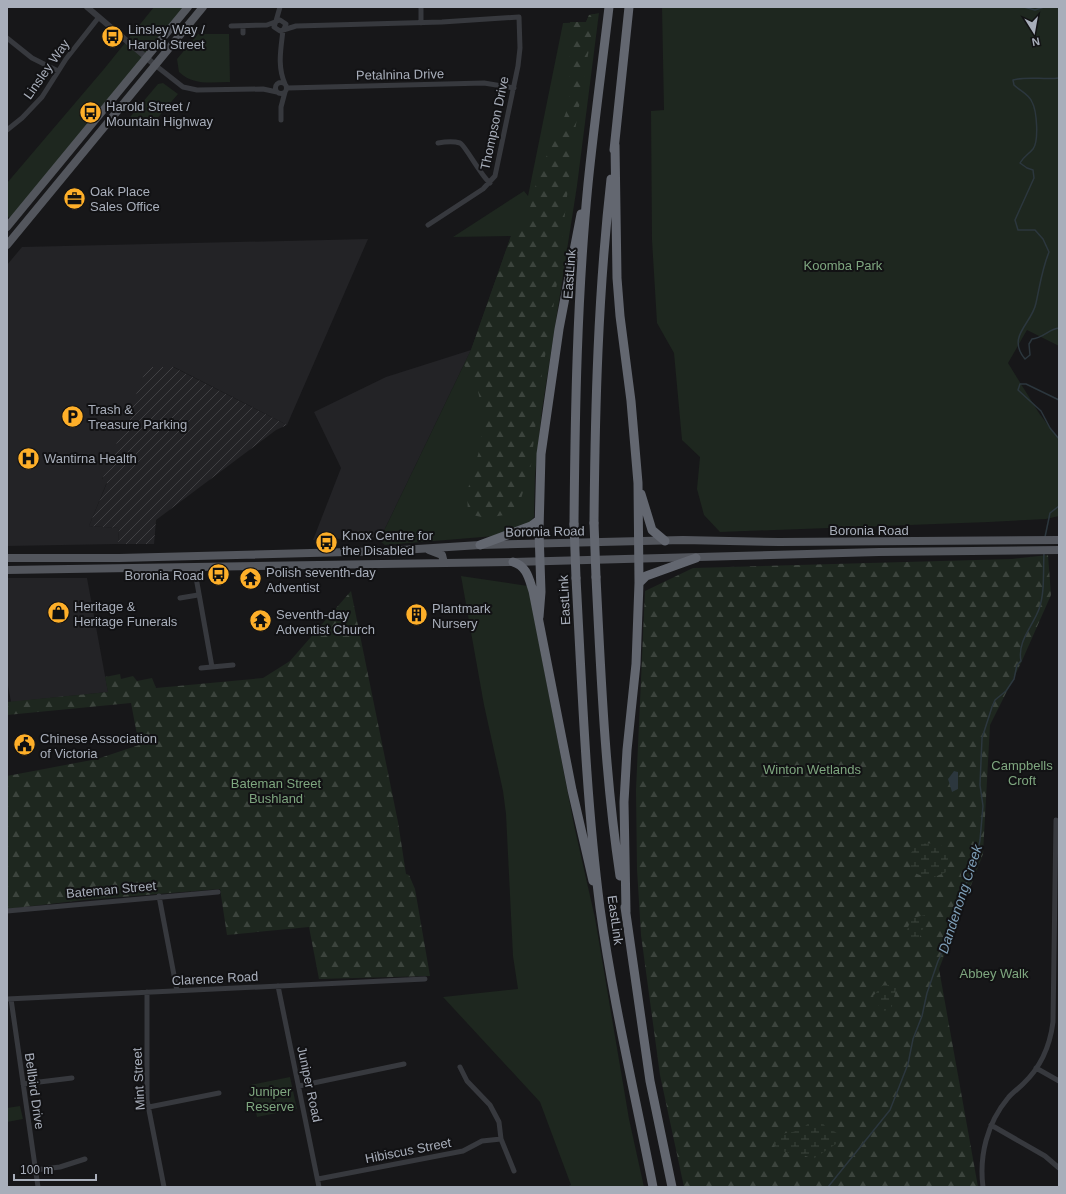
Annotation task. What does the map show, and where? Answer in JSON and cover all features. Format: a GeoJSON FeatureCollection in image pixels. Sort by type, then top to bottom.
{"type":"FeatureCollection","features":[{"type":"Feature","properties":{"kind":"highway","name":"EastLink"},"geometry":{"type":"LineString","coordinates":[[609,7],[588,184],[577,356],[574,524],[576,578],[587,770],[600,907],[620,1031],[653,1187]]}},
{"type":"Feature","properties":{"kind":"highway","name":"EastLink"},"geometry":{"type":"LineString","coordinates":[[629,7],[604,240],[598,336],[594,523],[605,746],[614,834],[650,1081],[672,1187]]}},
{"type":"Feature","properties":{"kind":"highway"},"geometry":{"type":"LineString","coordinates":[[614,145],[620,316],[631,401],[638,483],[639,583],[636,664],[627,750],[624,802],[626,912]]}},
{"type":"Feature","properties":{"kind":"highway"},"geometry":{"type":"LineString","coordinates":[[539,617],[541,592],[539,520],[541,454],[546,411],[570,264],[588,184]]}},
{"type":"Feature","properties":{"kind":"highway"},"geometry":{"type":"LineString","coordinates":[[638,483],[652,530],[665,541]]}},
{"type":"Feature","properties":{"kind":"highway"},"geometry":{"type":"LineString","coordinates":[[480,545],[531,526],[539,520]]}},
{"type":"Feature","properties":{"kind":"highway"},"geometry":{"type":"LineString","coordinates":[[639,583],[646,576],[696,558]]}},
{"type":"Feature","properties":{"kind":"highway"},"geometry":{"type":"LineString","coordinates":[[513,562],[521,566],[526,573],[539,617],[572,790],[600,907]]}},
{"type":"Feature","properties":{"kind":"main road"},"geometry":{"type":"LineString","coordinates":[[7,227],[188,7]]}},
{"type":"Feature","properties":{"kind":"main road"},"geometry":{"type":"LineString","coordinates":[[7,245],[203,7]]}},
{"type":"Feature","properties":{"kind":"main road"},"geometry":{"type":"LineString","coordinates":[[79,140],[88,147]]}},
{"type":"Feature","properties":{"kind":"main road","name":"Boronia Road"},"geometry":{"type":"LineString","coordinates":[[7,558],[118,558],[292,554],[426,549],[480,545],[638,541],[879,542],[1056,540]]}},
{"type":"Feature","properties":{"kind":"main road"},"geometry":{"type":"LineString","coordinates":[[879,542],[879,552]]}},
{"type":"Feature","properties":{"kind":"main road"},"geometry":{"type":"LineString","coordinates":[[426,549],[442,555],[444,562]]}},
{"type":"Feature","properties":{"kind":"main road","name":"Boronia Road"},"geometry":{"type":"LineString","coordinates":[[7,570],[194,566],[298,566],[444,562],[540,562],[879,552],[1056,550]]}},
{"type":"Feature","properties":{"kind":"main road"},"geometry":{"type":"LineString","coordinates":[[376,551],[376,564]]}},
{"type":"Feature","properties":{"kind":"main road"},"geometry":{"type":"LineString","coordinates":[[292,554],[298,566]]}},
{"type":"Feature","properties":{"kind":"street"},"geometry":{"type":"LineString","coordinates":[[87,7],[155,65],[187,89],[263,89],[280,94],[286,88]]}},
{"type":"Feature","properties":{"kind":"street"},"geometry":{"type":"LineString","coordinates":[[231,26],[267,26],[278,31],[296,26],[421,23],[421,7]]}},
{"type":"Feature","properties":{"kind":"street"},"geometry":{"type":"LineString","coordinates":[[280,9],[286,26],[281,43],[280,73],[277,84],[277,92],[281,107]]}},
{"type":"Feature","properties":{"kind":"street"},"geometry":{"type":"LineString","coordinates":[[280,9],[275,22],[275,29],[281,43]]}},
{"type":"Feature","properties":{"kind":"street","name":"Linsley Way"},"geometry":{"type":"LineString","coordinates":[[7,130],[37,104],[58,71],[99,17]]}},
{"type":"Feature","properties":{"kind":"street","name":"Thompson Drive"},"geometry":{"type":"LineString","coordinates":[[421,23],[519,17],[520,52],[498,169],[490,183],[428,225]]}},
{"type":"Feature","properties":{"kind":"street"},"geometry":{"type":"LineString","coordinates":[[267,26],[275,22],[284,21],[296,26]]}},
{"type":"Feature","properties":{"kind":"street"},"geometry":{"type":"LineString","coordinates":[[243,26],[243,34]]}},
{"type":"Feature","properties":{"kind":"street"},"geometry":{"type":"LineString","coordinates":[[7,38],[32,58],[58,71]]}},
{"type":"Feature","properties":{"kind":"street"},"geometry":{"type":"LineString","coordinates":[[280,73],[286,88],[281,107],[281,120]]}},
{"type":"Feature","properties":{"kind":"street"},"geometry":{"type":"LineString","coordinates":[[263,89],[282,83],[286,88]]}},
{"type":"Feature","properties":{"kind":"street","name":"Petalnina Drive"},"geometry":{"type":"LineString","coordinates":[[286,88],[484,83],[514,88]]}},
{"type":"Feature","properties":{"kind":"street"},"geometry":{"type":"LineString","coordinates":[[438,143],[455,142],[463,145],[482,175],[490,183]]}},
{"type":"Feature","properties":{"kind":"street"},"geometry":{"type":"LineString","coordinates":[[194,566],[212,667]]}},
{"type":"Feature","properties":{"kind":"street"},"geometry":{"type":"LineString","coordinates":[[180,598],[198,595]]}},
{"type":"Feature","properties":{"kind":"street"},"geometry":{"type":"LineString","coordinates":[[201,668],[232,665]]}},
{"type":"Feature","properties":{"kind":"street"},"geometry":{"type":"LineString","coordinates":[[983,1187],[983,1159],[986,1138],[991,1125],[1007,1099],[1023,1084],[1036,1068],[1048,1047],[1052,1036],[1056,969],[1056,820]]}},
{"type":"Feature","properties":{"kind":"street","name":"Bateman Street"},"geometry":{"type":"LineString","coordinates":[[7,911],[159,896],[218,892]]}},
{"type":"Feature","properties":{"kind":"street"},"geometry":{"type":"LineString","coordinates":[[159,896],[177,991]]}},
{"type":"Feature","properties":{"kind":"street","name":"Clarence Road"},"geometry":{"type":"LineString","coordinates":[[9,999],[425,979]]}},
{"type":"Feature","properties":{"kind":"street","name":"Juniper Road"},"geometry":{"type":"LineString","coordinates":[[278,986],[319,1187]]}},
{"type":"Feature","properties":{"kind":"street","name":"Mint Street"},"geometry":{"type":"LineString","coordinates":[[147,992],[149,1107],[164,1187]]}},
{"type":"Feature","properties":{"kind":"street","name":"Bellbird Drive"},"geometry":{"type":"LineString","coordinates":[[9,999],[38,1187]]}},
{"type":"Feature","properties":{"kind":"street"},"geometry":{"type":"LineString","coordinates":[[299,1086],[404,1064]]}},
{"type":"Feature","properties":{"kind":"street"},"geometry":{"type":"LineString","coordinates":[[460,1067],[467,1081],[490,1105],[499,1122],[501,1139],[514,1171]]}},
{"type":"Feature","properties":{"kind":"street"},"geometry":{"type":"LineString","coordinates":[[1036,1068],[1059,1081]]}},
{"type":"Feature","properties":{"kind":"street"},"geometry":{"type":"LineString","coordinates":[[23,1084],[72,1078]]}},
{"type":"Feature","properties":{"kind":"street"},"geometry":{"type":"LineString","coordinates":[[149,1107],[219,1093]]}},
{"type":"Feature","properties":{"kind":"street"},"geometry":{"type":"LineString","coordinates":[[991,1125],[1045,1156],[1059,1168]]}},
{"type":"Feature","properties":{"kind":"street","name":"Hibiscus Street"},"geometry":{"type":"LineString","coordinates":[[318,1179],[462,1151],[482,1141],[501,1139]]}},
{"type":"Feature","properties":{"kind":"street"},"geometry":{"type":"LineString","coordinates":[[36,1170],[60,1168],[85,1159]]}},
{"type":"Feature","properties":{"kind":"shaded area"},"geometry":{"type":"Polygon","coordinates":[[[368,239],[287,425],[174,367],[102,479],[107,482],[89,526],[119,528],[118,544],[7,546],[7,265],[22,247],[368,239]]]}},
{"type":"Feature","properties":{"kind":"shaded area"},"geometry":{"type":"Polygon","coordinates":[[[471,350],[381,537],[313,540],[341,468],[314,412],[386,377],[471,350]]]}},
{"type":"Feature","properties":{"kind":"shaded area"},"geometry":{"type":"Polygon","coordinates":[[[147,367],[173,367],[287,425],[276,430],[156,520],[154,544],[118,544],[119,528],[89,526],[107,483],[102,480],[147,367]]]}},
{"type":"Feature","properties":{"kind":"shaded area"},"geometry":{"type":"Polygon","coordinates":[[[7,578],[87,578],[108,692],[11,702],[7,680],[7,578]]]}},
{"type":"Feature","properties":{"kind":"shaded area"},"geometry":{"type":"Polygon","coordinates":[[[954,771],[958,772],[958,789],[952,792],[948,779],[954,771]]]}},
{"type":"Feature","properties":{"kind":"green space"},"geometry":{"type":"Polygon","coordinates":[[[154,7],[187,7],[13,220],[7,216],[7,183],[104,69],[154,7]]]}},
{"type":"Feature","properties":{"kind":"green space","name":"Koomba Park"},"geometry":{"type":"Polygon","coordinates":[[[662,7],[1059,7],[1059,346],[1027,330],[1008,363],[1039,413],[1059,440],[1059,516],[1046,519],[989,522],[720,532],[704,515],[697,489],[700,457],[682,440],[674,353],[657,323],[652,240],[651,111],[664,110],[662,7]]]}},
{"type":"Feature","properties":{"kind":"green space"},"geometry":{"type":"Polygon","coordinates":[[[599,13],[577,186],[542,410],[535,475],[534,517],[529,523],[495,536],[385,545],[381,542],[381,537],[471,350],[511,236],[453,237],[524,191],[528,196],[563,23],[586,22],[589,15],[599,13]]]}},
{"type":"Feature","properties":{"kind":"green space"},"geometry":{"type":"Polygon","coordinates":[[[595,14],[574,136],[556,291],[540,386],[531,465],[520,502],[504,515],[486,518],[468,514],[467,492],[480,448],[483,414],[476,382],[464,365],[471,350],[511,236],[528,215],[540,169],[558,134],[569,104],[570,22],[586,22],[589,15],[595,14]]]}},
{"type":"Feature","properties":{"kind":"green space"},"geometry":{"type":"Polygon","coordinates":[[[198,34],[229,34],[230,82],[209,83],[197,81],[179,72],[177,59],[198,34]]]}},
{"type":"Feature","properties":{"kind":"green space"},"geometry":{"type":"Polygon","coordinates":[[[163,83],[178,94],[154,122],[125,123],[158,84],[163,83]]]}},
{"type":"Feature","properties":{"kind":"green space","name":"Winton Wetlands"},"geometry":{"type":"Polygon","coordinates":[[[1048,555],[1051,595],[1021,663],[990,725],[983,854],[939,969],[978,1187],[684,1187],[660,1075],[641,935],[637,869],[636,790],[645,591],[693,568],[1012,559],[1048,555]]]}},
{"type":"Feature","properties":{"kind":"green space"},"geometry":{"type":"Polygon","coordinates":[[[461,576],[528,586],[574,825],[595,918],[629,1119],[644,1187],[566,1187],[571,1185],[540,1102],[443,997],[518,989],[513,956],[506,814],[503,791],[484,705],[461,576]]]}},
{"type":"Feature","properties":{"kind":"green space","name":"Bateman Street Bushland"},"geometry":{"type":"Polygon","coordinates":[[[351,591],[398,822],[406,874],[409,875],[415,889],[430,976],[319,979],[309,927],[227,935],[220,889],[84,900],[7,909],[7,776],[97,759],[139,745],[131,703],[7,715],[7,702],[108,692],[105,677],[120,674],[121,679],[133,676],[137,681],[152,678],[156,688],[263,678],[290,661],[351,591]]]}},
{"type":"Feature","properties":{"kind":"green space"},"geometry":{"type":"Polygon","coordinates":[[[938,843],[949,852],[946,872],[930,879],[912,872],[909,856],[917,844],[938,843]]]}},
{"type":"Feature","properties":{"kind":"green space"},"geometry":{"type":"Polygon","coordinates":[[[925,915],[922,932],[912,947],[909,943],[907,935],[909,925],[913,918],[925,915]]]}},
{"type":"Feature","properties":{"kind":"green space"},"geometry":{"type":"Polygon","coordinates":[[[883,985],[897,985],[891,1010],[882,1011],[873,996],[883,985]]]}},
{"type":"Feature","properties":{"kind":"green space","name":"Juniper Reserve"},"geometry":{"type":"Polygon","coordinates":[[[290,1077],[297,1109],[257,1117],[250,1085],[290,1077]]]}},
{"type":"Feature","properties":{"kind":"green space"},"geometry":{"type":"Polygon","coordinates":[[[20,1106],[23,1119],[7,1122],[7,1108],[20,1106]]]}},
{"type":"Feature","properties":{"kind":"green space"},"geometry":{"type":"Polygon","coordinates":[[[811,1120],[820,1120],[825,1126],[840,1135],[836,1144],[813,1159],[806,1156],[775,1150],[776,1138],[782,1134],[801,1129],[811,1120]]]}},
{"type":"Feature","properties":{"kind":"waterway","name":"Dandenong Creek"},"geometry":{"type":"LineString","coordinates":[[1024,7],[1035,10],[1044,7]]}},
{"type":"Feature","properties":{"kind":"waterway","name":"Dandenong Creek"},"geometry":{"type":"LineString","coordinates":[[1059,30],[1059,48]]}},
{"type":"Feature","properties":{"kind":"waterway","name":"Dandenong Creek"},"geometry":{"type":"LineString","coordinates":[[1059,78],[1024,78],[1013,80],[1014,85],[1031,99],[1034,106],[1037,126],[1035,145],[1020,163],[1033,170],[1034,178],[1015,220],[1018,230],[1035,230],[1043,239],[1049,252],[1034,310],[1019,337],[1018,344],[1025,359],[1030,355],[1029,344],[1032,339],[1059,328]]}},
{"type":"Feature","properties":{"kind":"waterway","name":"Dandenong Creek"},"geometry":{"type":"LineString","coordinates":[[1059,400],[1026,384],[1020,384],[1018,390],[1041,411],[1050,428],[1059,439]]}},
{"type":"Feature","properties":{"kind":"waterway","name":"Dandenong Creek"},"geometry":{"type":"LineString","coordinates":[[1045,537],[1050,513],[1059,506]]}},
{"type":"Feature","properties":{"kind":"waterway","name":"Dandenong Creek"},"geometry":{"type":"LineString","coordinates":[[828,1187],[890,1110],[908,1064],[913,1039],[922,1016],[927,993],[938,961],[945,947],[951,921],[977,857],[983,806],[980,785],[982,738],[995,700],[1006,691],[1014,679],[1017,665],[1021,661],[1020,654],[1023,640],[1039,609],[1043,589],[1044,553]]}},
{"type":"Feature","properties":{"kind":"place","name":"Linsley Way / Harold Street"},"geometry":{"type":"Point","coordinates":[113,36]}},
{"type":"Feature","properties":{"kind":"place","name":"Harold Street / Mountain Highway"},"geometry":{"type":"Point","coordinates":[90,113]}},
{"type":"Feature","properties":{"kind":"place","name":"Oak Place Sales Office"},"geometry":{"type":"Point","coordinates":[75,198]}},
{"type":"Feature","properties":{"kind":"place","name":"Trash & Treasure Parking"},"geometry":{"type":"Point","coordinates":[73,416]}},
{"type":"Feature","properties":{"kind":"place","name":"Wantirna Health"},"geometry":{"type":"Point","coordinates":[28,458]}},
{"type":"Feature","properties":{"kind":"place","name":"Knox Centre for the Disabled"},"geometry":{"type":"Point","coordinates":[327,542]}},
{"type":"Feature","properties":{"kind":"place","name":"Boronia Road"},"geometry":{"type":"Point","coordinates":[219,575]}},
{"type":"Feature","properties":{"kind":"place","name":"Polish seventh-day Adventist"},"geometry":{"type":"Point","coordinates":[250,579]}},
{"type":"Feature","properties":{"kind":"place","name":"Heritage & Heritage Funerals"},"geometry":{"type":"Point","coordinates":[59,613]}},
{"type":"Feature","properties":{"kind":"place","name":"Plantmark Nursery"},"geometry":{"type":"Point","coordinates":[416,615]}},
{"type":"Feature","properties":{"kind":"place","name":"Seventh-day Adventist Church"},"geometry":{"type":"Point","coordinates":[260,621]}},
{"type":"Feature","properties":{"kind":"place","name":"Chinese Association of Victoria"},"geometry":{"type":"Point","coordinates":[25,745]}},
{"type":"Feature","properties":{"kind":"park label","name":"Campbells Croft"},"geometry":{"type":"Point","coordinates":[1022,772]}},
{"type":"Feature","properties":{"kind":"park label","name":"Abbey Walk"},"geometry":{"type":"Point","coordinates":[994,973]}}]}
